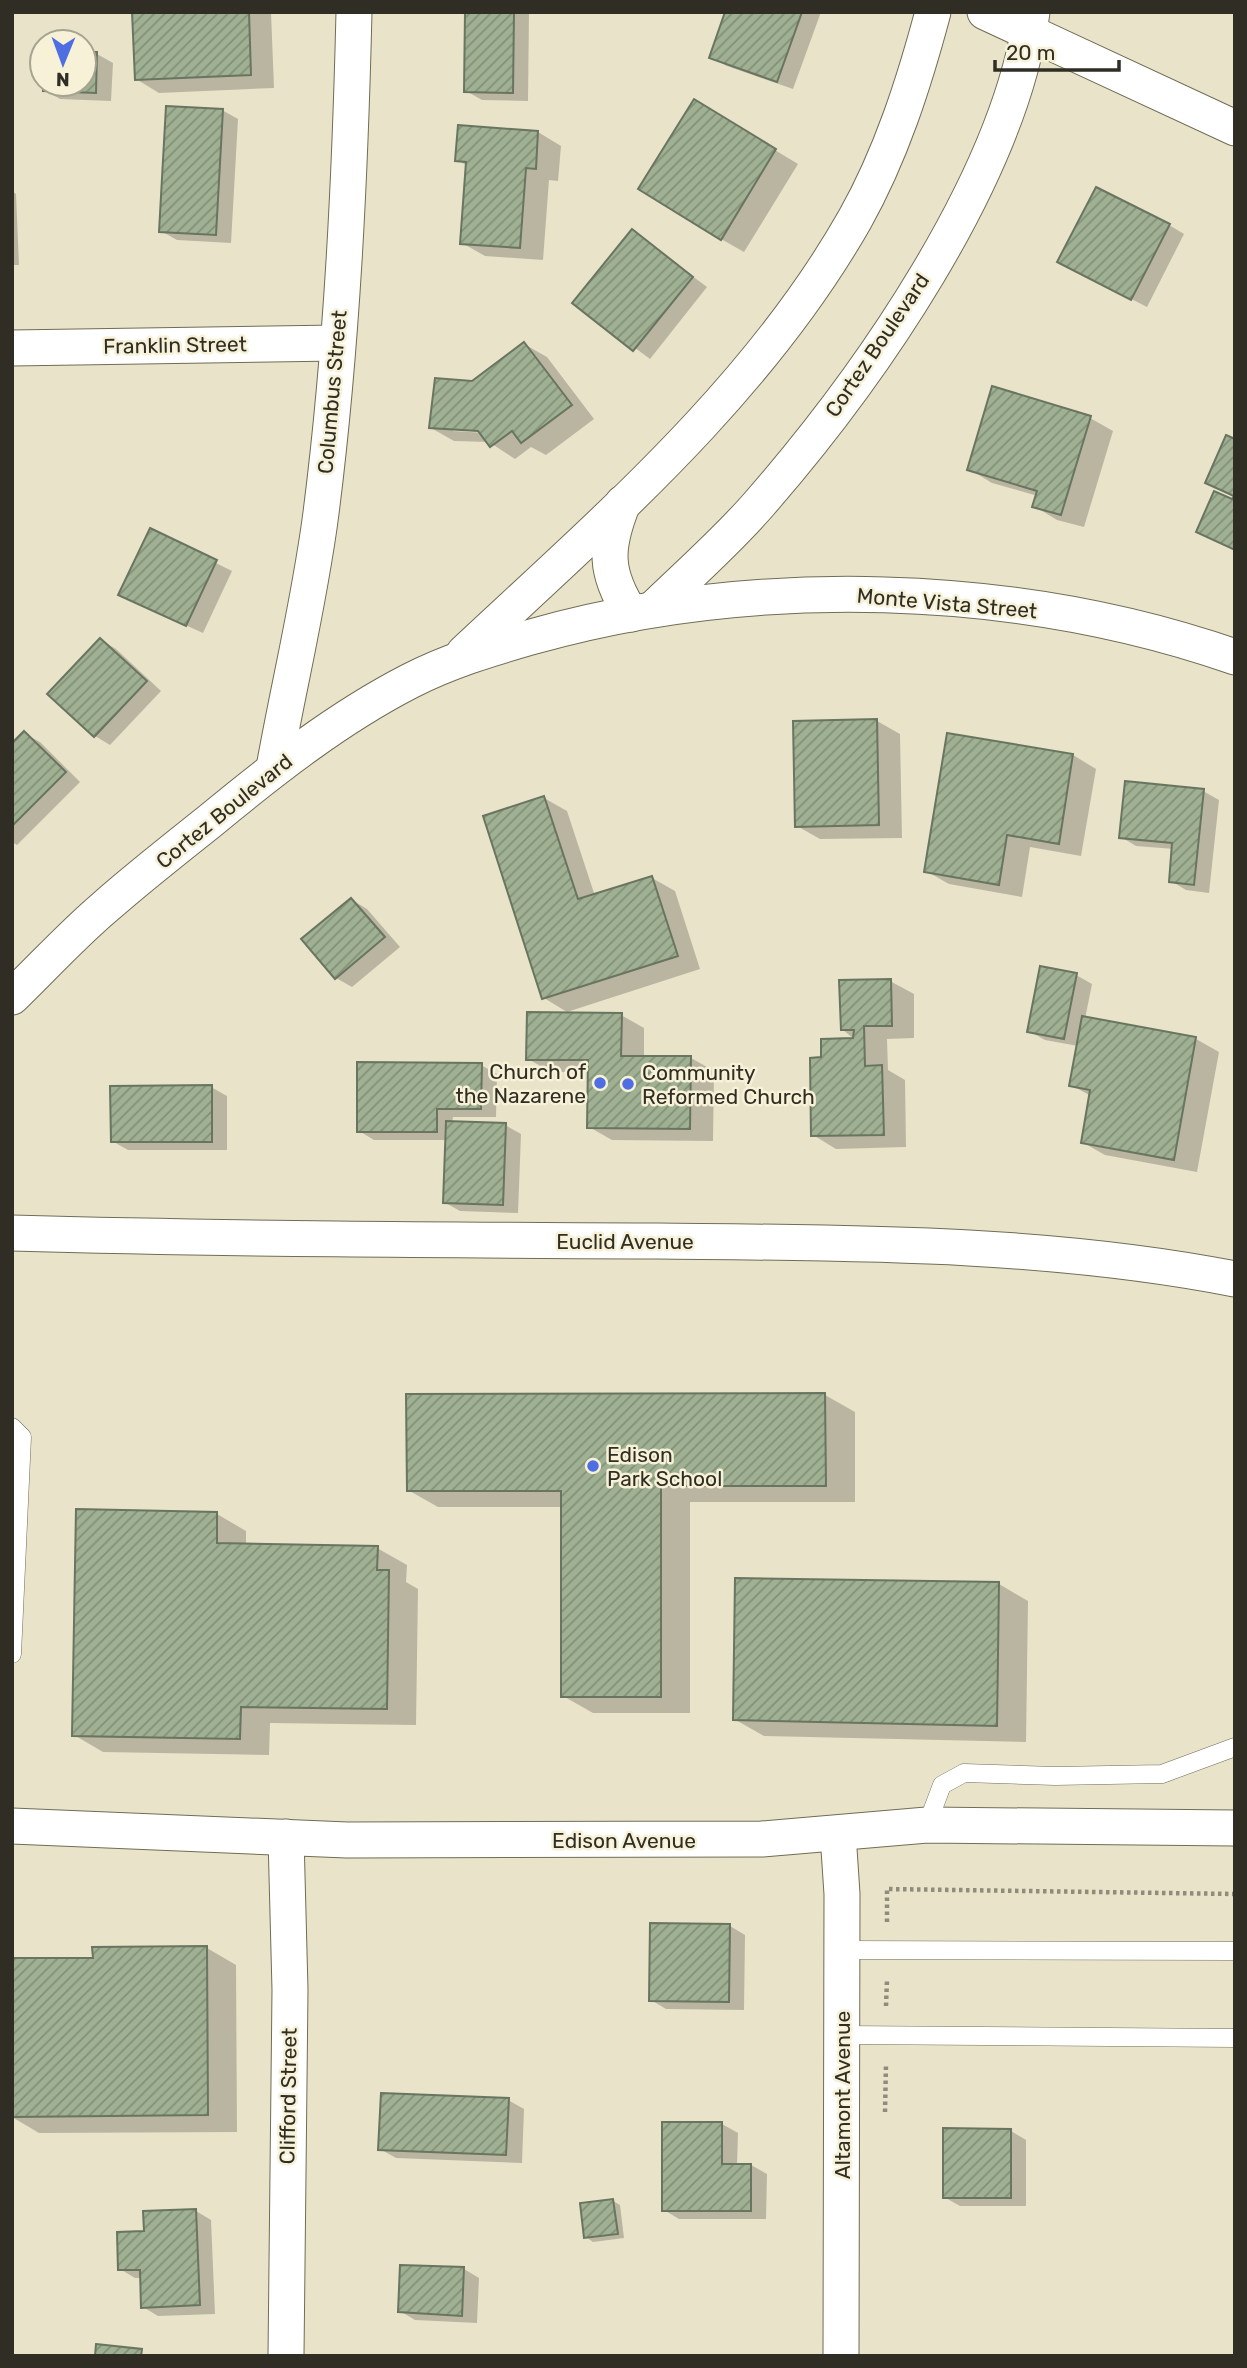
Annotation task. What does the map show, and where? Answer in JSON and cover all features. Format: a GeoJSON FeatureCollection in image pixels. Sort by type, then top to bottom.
{"type":"FeatureCollection","features":[{"type":"Feature","properties":{"kind":"street","name":"Columbus Street"},"geometry":{"type":"LineString","coordinates":[[274,768],[321,515],[337,343],[355,12]]}},
{"type":"Feature","properties":{"kind":"street","name":"Cortez Boulevard"},"geometry":{"type":"LineString","coordinates":[[459,658],[710,415],[766,349],[813,284],[855,218],[892,140],[917,71],[933,12]]}},
{"type":"Feature","properties":{"kind":"street"},"geometry":{"type":"LineString","coordinates":[[985,12],[1031,22],[1235,128]]}},
{"type":"Feature","properties":{"kind":"street","name":"Cortez Boulevard"},"geometry":{"type":"LineString","coordinates":[[12,997],[103,908],[274,768],[368,706],[459,658],[585,622],[642,612],[758,505],[868,362],[928,271],[979,180],[1004,116],[1031,22]]}},
{"type":"Feature","properties":{"kind":"street","name":"Franklin Street"},"geometry":{"type":"LineString","coordinates":[[12,348],[337,343]]}},
{"type":"Feature","properties":{"kind":"street","name":"Cortez Boulevard"},"geometry":{"type":"LineString","coordinates":[[624,500],[611,534],[608,561],[616,591],[642,612]]}},
{"type":"Feature","properties":{"kind":"street","name":"Monte Vista Street"},"geometry":{"type":"LineString","coordinates":[[642,612],[822,593],[963,601],[1092,618],[1192,642],[1235,657]]}},
{"type":"Feature","properties":{"kind":"street","name":"Euclid Avenue"},"geometry":{"type":"LineString","coordinates":[[12,1233],[189,1238],[762,1242],[1040,1251],[1167,1266],[1235,1279]]}},
{"type":"Feature","properties":{"kind":"street","name":"Edison Avenue"},"geometry":{"type":"LineString","coordinates":[[12,1826],[347,1840],[748,1839],[838,1835],[927,1825],[1235,1828]]}},
{"type":"Feature","properties":{"kind":"street","name":"Altamont Avenue"},"geometry":{"type":"LineString","coordinates":[[838,1835],[842,1950],[841,2356]]}},
{"type":"Feature","properties":{"kind":"street","name":"Clifford Street"},"geometry":{"type":"LineString","coordinates":[[286,1837],[290,1990],[286,2356]]}},
{"type":"Feature","properties":{"kind":"lane"},"geometry":{"type":"LineString","coordinates":[[12,1427],[22,1437],[12,1654]]}},
{"type":"Feature","properties":{"kind":"lane"},"geometry":{"type":"LineString","coordinates":[[927,1825],[943,1785],[964,1773],[1055,1776],[1162,1774],[1235,1747]]}},
{"type":"Feature","properties":{"kind":"lane"},"geometry":{"type":"LineString","coordinates":[[842,1950],[1235,1951]]}},
{"type":"Feature","properties":{"kind":"lane"},"geometry":{"type":"LineString","coordinates":[[842,2035],[1235,2038]]}},
{"type":"Feature","properties":{"kind":"building"},"geometry":{"type":"Polygon","coordinates":[[[132,12],[249,12],[251,75],[135,80],[132,12]]]}},
{"type":"Feature","properties":{"kind":"building"},"geometry":{"type":"Polygon","coordinates":[[[465,12],[514,12],[513,93],[464,92],[465,12]]]}},
{"type":"Feature","properties":{"kind":"building"},"geometry":{"type":"Polygon","coordinates":[[[725,12],[802,12],[777,82],[709,58],[725,12]]]}},
{"type":"Feature","properties":{"kind":"building"},"geometry":{"type":"Polygon","coordinates":[[[694,99],[776,149],[721,240],[638,189],[694,99]]]}},
{"type":"Feature","properties":{"kind":"building"},"geometry":{"type":"Polygon","coordinates":[[[166,106],[223,109],[216,235],[159,232],[166,106]]]}},
{"type":"Feature","properties":{"kind":"building"},"geometry":{"type":"Polygon","coordinates":[[[458,125],[538,131],[536,169],[526,168],[520,248],[460,244],[466,162],[455,161],[458,125]]]}},
{"type":"Feature","properties":{"kind":"building"},"geometry":{"type":"Polygon","coordinates":[[[1096,187],[1170,224],[1131,300],[1057,262],[1096,187]]]}},
{"type":"Feature","properties":{"kind":"building"},"geometry":{"type":"Polygon","coordinates":[[[632,229],[693,277],[633,351],[572,303],[632,229]]]}},
{"type":"Feature","properties":{"kind":"building"},"geometry":{"type":"Polygon","coordinates":[[[524,342],[572,405],[521,443],[512,431],[490,447],[478,431],[429,428],[435,378],[472,381],[524,342]]]}},
{"type":"Feature","properties":{"kind":"building"},"geometry":{"type":"Polygon","coordinates":[[[992,386],[1091,416],[1061,515],[1032,507],[1037,491],[967,470],[992,386]]]}},
{"type":"Feature","properties":{"kind":"building"},"geometry":{"type":"Polygon","coordinates":[[[1226,435],[1235,439],[1235,550],[1196,532],[1214,491],[1232,499],[1234,496],[1205,483],[1226,435]]]}},
{"type":"Feature","properties":{"kind":"building"},"geometry":{"type":"Polygon","coordinates":[[[150,528],[217,560],[186,626],[118,595],[150,528]]]}},
{"type":"Feature","properties":{"kind":"building"},"geometry":{"type":"Polygon","coordinates":[[[100,638],[147,681],[94,737],[47,694],[100,638]]]}},
{"type":"Feature","properties":{"kind":"building"},"geometry":{"type":"Polygon","coordinates":[[[877,719],[879,825],[795,827],[793,721],[877,719]]]}},
{"type":"Feature","properties":{"kind":"building"},"geometry":{"type":"Polygon","coordinates":[[[24,731],[66,772],[12,826],[12,743],[24,731]]]}},
{"type":"Feature","properties":{"kind":"building"},"geometry":{"type":"Polygon","coordinates":[[[947,733],[1073,754],[1059,844],[1007,835],[999,885],[924,872],[947,733]]]}},
{"type":"Feature","properties":{"kind":"building"},"geometry":{"type":"Polygon","coordinates":[[[1125,781],[1204,789],[1194,885],[1169,882],[1172,843],[1119,838],[1125,781]]]}},
{"type":"Feature","properties":{"kind":"building"},"geometry":{"type":"Polygon","coordinates":[[[544,796],[578,899],[652,876],[678,956],[542,999],[483,816],[544,796]]]}},
{"type":"Feature","properties":{"kind":"building"},"geometry":{"type":"Polygon","coordinates":[[[351,898],[385,937],[335,979],[301,939],[351,898]]]}},
{"type":"Feature","properties":{"kind":"building"},"geometry":{"type":"Polygon","coordinates":[[[1040,966],[1077,973],[1064,1039],[1027,1032],[1040,966]]]}},
{"type":"Feature","properties":{"kind":"building"},"geometry":{"type":"Polygon","coordinates":[[[891,979],[892,1026],[864,1026],[865,1066],[882,1065],[884,1135],[811,1136],[810,1058],[821,1057],[821,1039],[853,1038],[854,1030],[841,1030],[839,980],[891,979]]]}},
{"type":"Feature","properties":{"kind":"building"},"geometry":{"type":"Polygon","coordinates":[[[527,1012],[622,1013],[621,1056],[691,1056],[690,1129],[587,1128],[588,1060],[526,1060],[527,1012]]]}},
{"type":"Feature","properties":{"kind":"building"},"geometry":{"type":"Polygon","coordinates":[[[1082,1016],[1196,1037],[1174,1160],[1081,1143],[1090,1090],[1069,1086],[1082,1016]]]}},
{"type":"Feature","properties":{"kind":"building"},"geometry":{"type":"Polygon","coordinates":[[[357,1062],[482,1063],[481,1109],[437,1109],[437,1132],[357,1132],[357,1062]]]}},
{"type":"Feature","properties":{"kind":"building"},"geometry":{"type":"Polygon","coordinates":[[[212,1085],[212,1142],[111,1142],[110,1086],[212,1085]]]}},
{"type":"Feature","properties":{"kind":"building"},"geometry":{"type":"Polygon","coordinates":[[[446,1121],[506,1123],[503,1205],[443,1203],[446,1121]]]}},
{"type":"Feature","properties":{"kind":"building"},"geometry":{"type":"Polygon","coordinates":[[[825,1393],[826,1486],[661,1486],[661,1697],[561,1697],[561,1491],[407,1491],[406,1394],[825,1393]]]}},
{"type":"Feature","properties":{"kind":"building"},"geometry":{"type":"Polygon","coordinates":[[[76,1509],[217,1512],[217,1543],[378,1546],[377,1570],[389,1570],[387,1709],[241,1707],[240,1739],[72,1736],[76,1509]]]}},
{"type":"Feature","properties":{"kind":"building"},"geometry":{"type":"Polygon","coordinates":[[[735,1578],[999,1582],[997,1726],[733,1720],[735,1578]]]}},
{"type":"Feature","properties":{"kind":"building"},"geometry":{"type":"Polygon","coordinates":[[[650,1923],[730,1924],[729,2002],[649,2001],[650,1923]]]}},
{"type":"Feature","properties":{"kind":"building"},"geometry":{"type":"Polygon","coordinates":[[[207,1946],[208,2115],[12,2117],[12,1958],[93,1958],[92,1947],[207,1946]]]}},
{"type":"Feature","properties":{"kind":"building"},"geometry":{"type":"Polygon","coordinates":[[[381,2093],[509,2098],[506,2155],[378,2150],[381,2093]]]}},
{"type":"Feature","properties":{"kind":"building"},"geometry":{"type":"Polygon","coordinates":[[[662,2122],[722,2122],[722,2164],[751,2164],[751,2211],[662,2211],[662,2122]]]}},
{"type":"Feature","properties":{"kind":"building"},"geometry":{"type":"Polygon","coordinates":[[[943,2128],[1011,2129],[1011,2198],[943,2198],[943,2128]]]}},
{"type":"Feature","properties":{"kind":"building"},"geometry":{"type":"Polygon","coordinates":[[[613,2199],[618,2234],[584,2238],[580,2203],[613,2199]]]}},
{"type":"Feature","properties":{"kind":"building"},"geometry":{"type":"Polygon","coordinates":[[[196,2209],[200,2305],[141,2308],[140,2270],[118,2270],[117,2232],[144,2231],[143,2211],[196,2209]]]}},
{"type":"Feature","properties":{"kind":"building"},"geometry":{"type":"Polygon","coordinates":[[[400,2265],[464,2267],[462,2316],[398,2312],[400,2265]]]}},
{"type":"Feature","properties":{"kind":"building"},"geometry":{"type":"Polygon","coordinates":[[[96,2344],[142,2349],[141,2356],[95,2356],[96,2344]]]}},
{"type":"Feature","properties":{"kind":"place","name":"Church of the Nazarene"},"geometry":{"type":"Point","coordinates":[600,1083]}},
{"type":"Feature","properties":{"kind":"place","name":"Community Reformed Church"},"geometry":{"type":"Point","coordinates":[628,1084]}},
{"type":"Feature","properties":{"kind":"place","name":"Edison Park School"},"geometry":{"type":"Point","coordinates":[593,1466]}}]}
